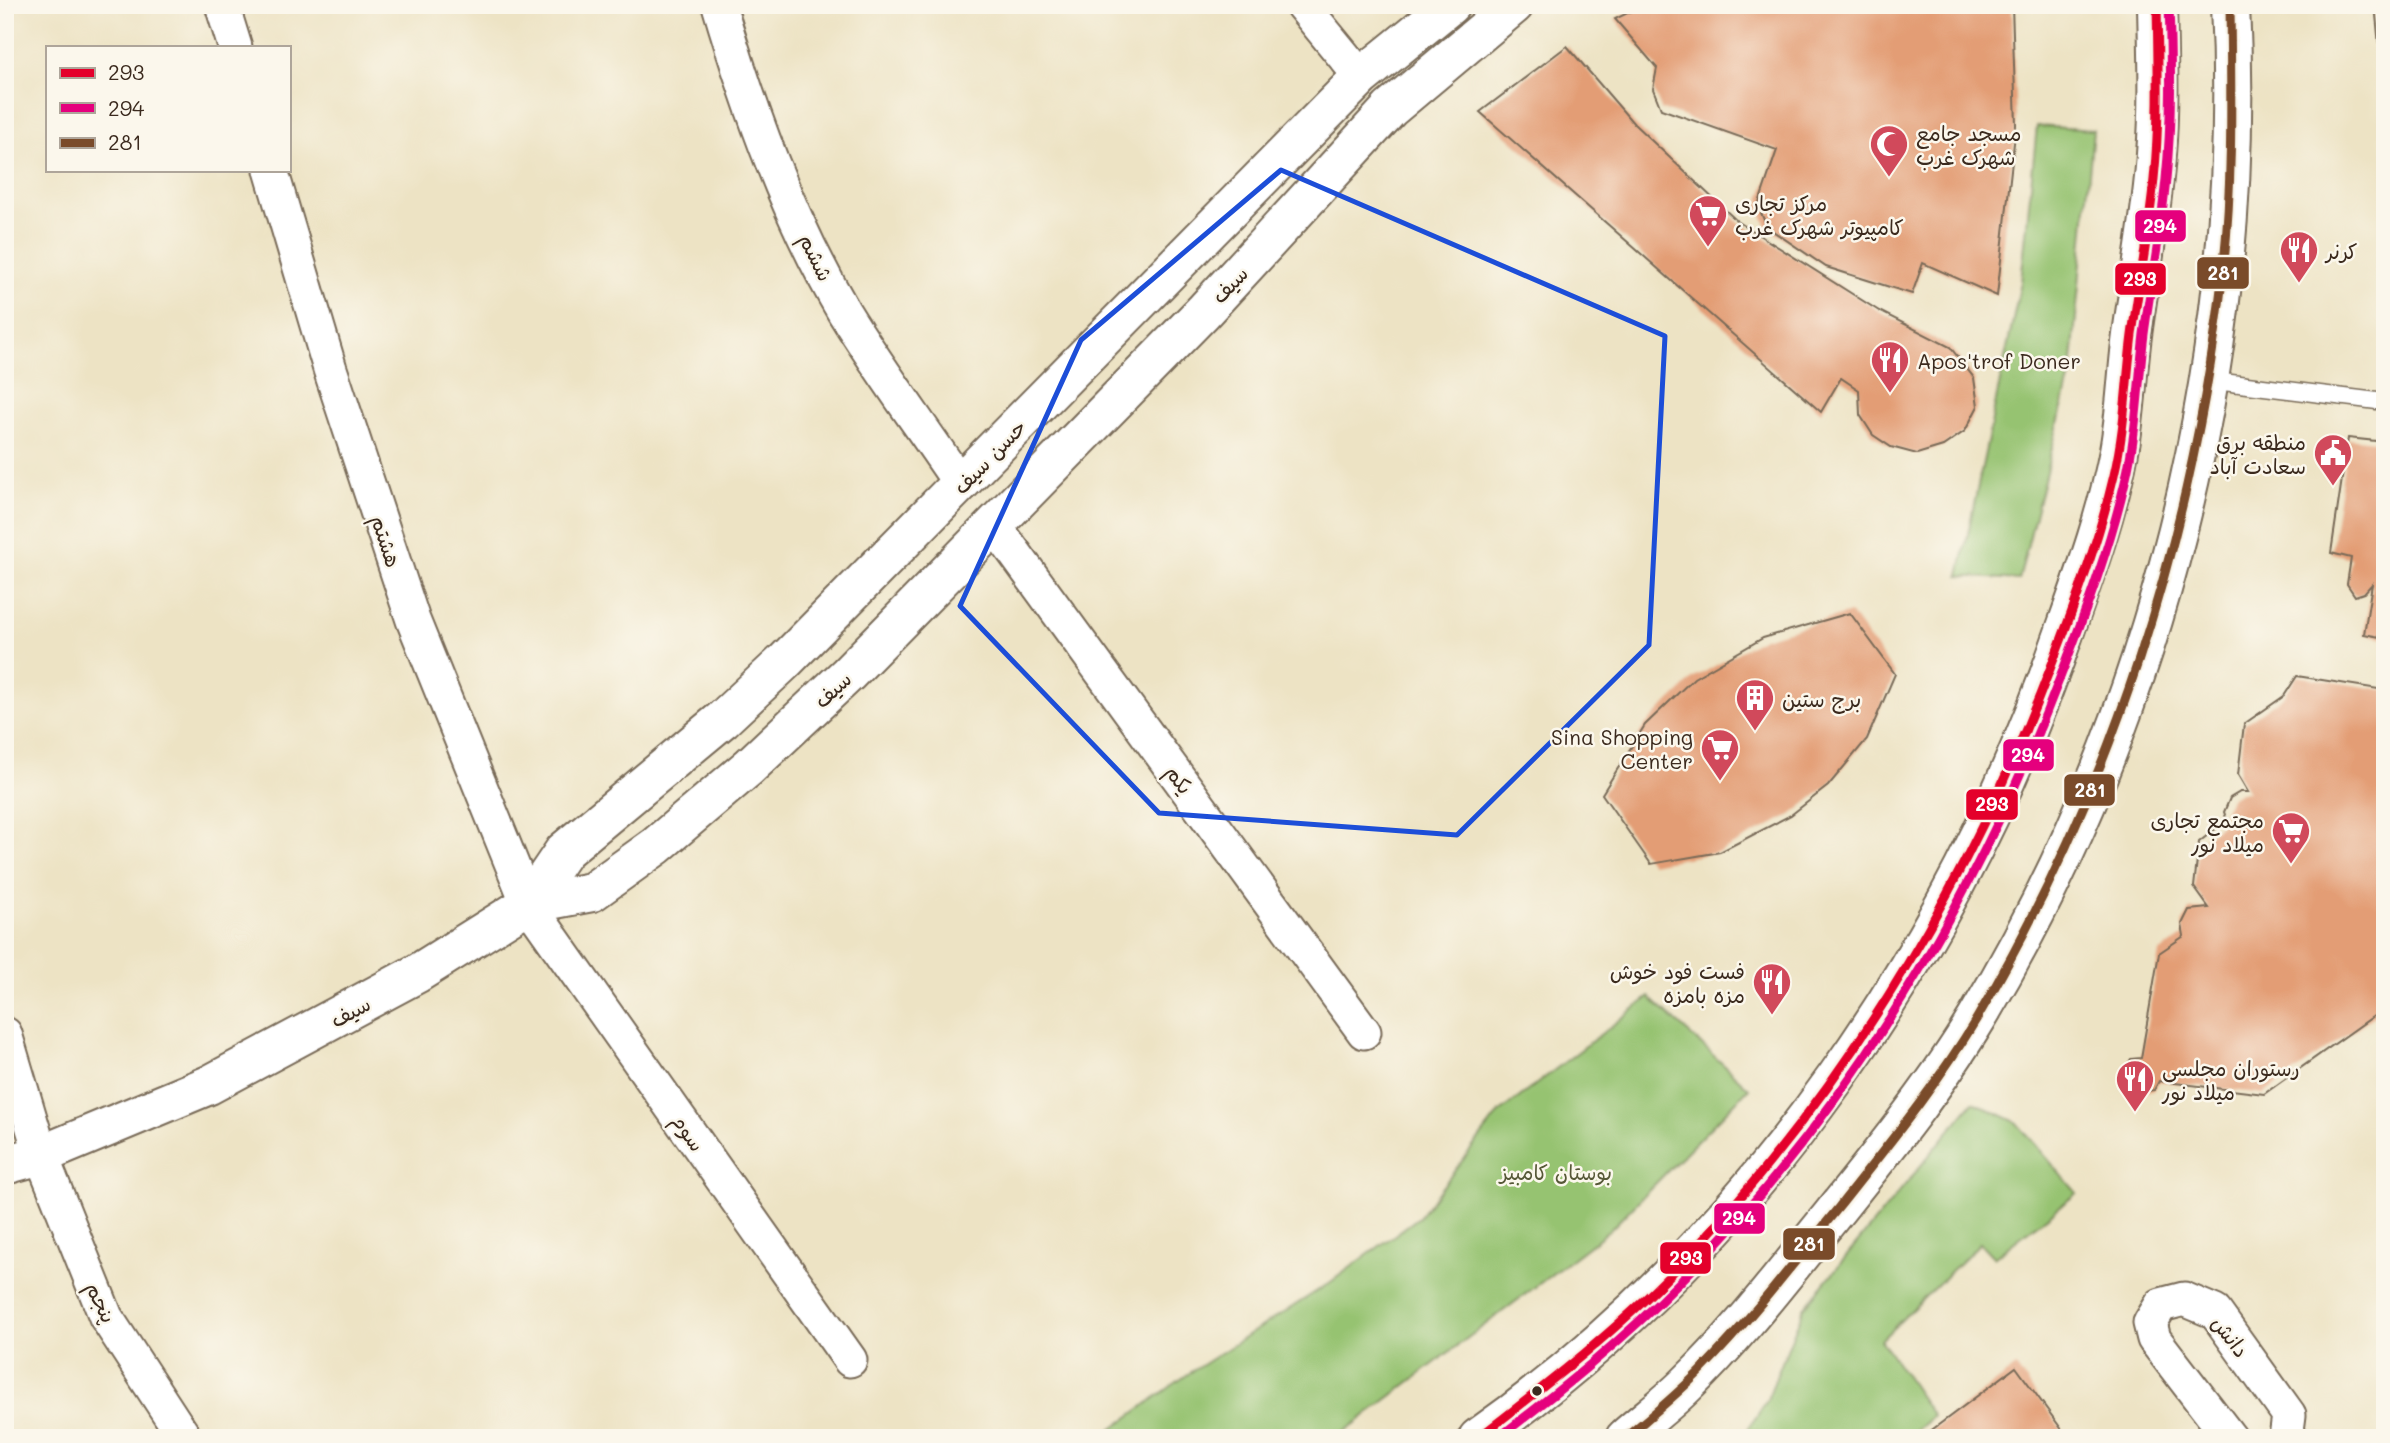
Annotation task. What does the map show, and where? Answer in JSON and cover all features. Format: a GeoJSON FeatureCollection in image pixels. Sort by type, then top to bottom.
{"type":"FeatureCollection","features":[{"type":"Feature","properties":{"kind":"street"},"geometry":{"type":"LineString","coordinates":[[222,5],[235,46]]}},
{"type":"Feature","properties":{"kind":"street","name":"ششم"},"geometry":{"type":"LineString","coordinates":[[719,5],[748,100],[808,240],[844,311],[961,485]]}},
{"type":"Feature","properties":{"kind":"street"},"geometry":{"type":"LineString","coordinates":[[1302,5],[1390,109]]}},
{"type":"Feature","properties":{"kind":"street","name":"حسن سیف"},"geometry":{"type":"LineString","coordinates":[[528,904],[564,852],[723,719],[839,608],[1361,77],[1450,5]]}},
{"type":"Feature","properties":{"kind":"street","name":"سیف"},"geometry":{"type":"LineString","coordinates":[[23,1160],[209,1085],[418,974],[528,904],[592,892],[656,846],[749,767],[829,692],[995,526],[1203,312],[1390,109],[1514,5]]}},
{"type":"Feature","properties":{"kind":"street"},"geometry":{"type":"LineString","coordinates":[[1478,1438],[1526,1404],[1695,1251],[1789,1141],[1861,1041],[1930,927],[1955,885],[2014,769],[2039,709],[2079,592],[2119,450],[2156,159],[2159,95],[2157,5]]}},
{"type":"Feature","properties":{"kind":"street"},"geometry":{"type":"LineString","coordinates":[[1625,1438],[1688,1384],[1858,1183],[1938,1076],[1976,1019],[2012,956],[2051,878],[2105,757],[2159,606],[2197,439],[2207,380],[2222,287],[2228,205],[2230,5]]}},
{"type":"Feature","properties":{"kind":"street","name":"هشتم"},"geometry":{"type":"LineString","coordinates":[[272,172],[330,369],[413,620],[528,904]]}},
{"type":"Feature","properties":{"kind":"street"},"geometry":{"type":"LineString","coordinates":[[961,485],[995,526]]}},
{"type":"Feature","properties":{"kind":"street","name":"یکم"},"geometry":{"type":"LineString","coordinates":[[995,526],[1364,1032]]}},
{"type":"Feature","properties":{"kind":"street","name":"سوم"},"geometry":{"type":"LineString","coordinates":[[528,904],[850,1360]]}},
{"type":"Feature","properties":{"kind":"street","name":"پنجم"},"geometry":{"type":"LineString","coordinates":[[5,1034],[23,1160],[106,1317],[185,1438]]}},
{"type":"Feature","properties":{"kind":"street","name":"دانش"},"geometry":{"type":"LineString","coordinates":[[2230,1438],[2154,1339],[2150,1323],[2161,1305],[2184,1299],[2215,1312],[2289,1415],[2286,1438]]}},
{"type":"Feature","properties":{"kind":"lane"},"geometry":{"type":"LineString","coordinates":[[2207,380],[2385,402]]}},
{"type":"Feature","properties":{"kind":"highlighted area"},"geometry":{"type":"Polygon","coordinates":[[[1281,170],[1665,336],[1649,645],[1457,835],[1159,813],[960,606],[1081,340],[1281,170]]]}},
{"type":"Feature","properties":{"kind":"green space"},"geometry":{"type":"Polygon","coordinates":[[[2037,126],[2093,130],[2071,372],[2019,580],[1959,576],[2021,282],[2037,126]]]}},
{"type":"Feature","properties":{"kind":"green space","name":"بوستان کامبیز"},"geometry":{"type":"Polygon","coordinates":[[[1649,997],[1749,1088],[1610,1230],[1336,1438],[1100,1438],[1188,1374],[1328,1284],[1419,1217],[1499,1113],[1649,997]]]}},
{"type":"Feature","properties":{"kind":"green space"},"geometry":{"type":"Polygon","coordinates":[[[1973,1102],[2016,1122],[2077,1193],[1994,1258],[1980,1243],[1881,1340],[1933,1416],[1907,1438],[1742,1438],[1766,1402],[1804,1308],[1973,1102]]]}},
{"type":"Feature","properties":{"kind":"building","name":"مسجد جامع شهرک غرب"},"geometry":{"type":"Polygon","coordinates":[[[1644,5],[2012,5],[2016,125],[1997,296],[1923,263],[1912,294],[1826,267],[1767,227],[1758,206],[1777,150],[1661,109],[1653,89],[1657,68],[1615,19],[1644,5]]]}},
{"type":"Feature","properties":{"kind":"building"},"geometry":{"type":"Polygon","coordinates":[[[2375,5],[2385,5],[2385,86],[2383,86],[2375,5]]]}},
{"type":"Feature","properties":{"kind":"building","name":"مرکز تجاری کامپیوتر شهرک غرب"},"geometry":{"type":"Polygon","coordinates":[[[1567,46],[1634,124],[1737,221],[1879,311],[1950,347],[1974,378],[1978,406],[1965,431],[1943,446],[1917,454],[1891,447],[1873,435],[1860,415],[1859,390],[1841,378],[1821,412],[1480,112],[1567,46]]]}},
{"type":"Feature","properties":{"kind":"building"},"geometry":{"type":"Polygon","coordinates":[[[2348,438],[2385,442],[2385,638],[2364,634],[2372,584],[2364,593],[2355,596],[2347,584],[2351,558],[2331,553],[2348,438]]]}},
{"type":"Feature","properties":{"kind":"building","name":"برج ستین"},"geometry":{"type":"Polygon","coordinates":[[[1850,613],[1895,674],[1867,739],[1828,786],[1791,815],[1720,852],[1651,864],[1602,794],[1645,725],[1694,678],[1763,638],[1850,613]]]}},
{"type":"Feature","properties":{"kind":"building","name":"مجتمع تجاری میلاد نور"},"geometry":{"type":"Polygon","coordinates":[[[2297,676],[2385,690],[2385,1008],[2264,1094],[2159,1081],[2154,1090],[2129,1093],[2122,1073],[2131,1059],[2141,1058],[2159,953],[2184,936],[2182,924],[2189,910],[2209,908],[2194,887],[2199,842],[2227,820],[2224,812],[2230,798],[2240,792],[2248,792],[2238,775],[2244,724],[2284,696],[2297,676]]]}},
{"type":"Feature","properties":{"kind":"building"},"geometry":{"type":"Polygon","coordinates":[[[2016,1367],[2068,1438],[1921,1438],[2016,1367]]]}},
{"type":"Feature","properties":{"kind":"transit line","name":"293"},"geometry":{"type":"LineString","coordinates":[[1478,1438],[1628,1316],[1674,1271],[1735,1204],[1792,1134],[1845,1062],[1894,987],[1980,830],[2018,748],[2061,641],[2094,547],[2114,475],[2121,440],[2132,335],[2154,179],[2158,114],[2157,5]]}},
{"type":"Feature","properties":{"kind":"transit line","name":"294"},"geometry":{"type":"LineString","coordinates":[[1498,1438],[1592,1363],[1659,1303],[1742,1215],[1800,1145],[1854,1072],[1904,996],[1991,837],[2029,754],[2081,623],[2112,530],[2129,464],[2168,157],[2169,5]]}},
{"type":"Feature","properties":{"kind":"transit line","name":"281"},"geometry":{"type":"LineString","coordinates":[[1625,1438],[1703,1368],[1739,1329],[1911,1115],[1977,1018],[2025,931],[2068,842],[2106,751],[2139,658],[2168,563],[2191,467],[2209,370],[2226,239],[2231,138],[2230,5]]}},
{"type":"Feature","properties":{"kind":"place","name":"مسجد جامع شهرک غرب"},"geometry":{"type":"Point","coordinates":[1889,178]}},
{"type":"Feature","properties":{"kind":"place","name":"مرکز تجاری کامپیوتر شهرک غرب"},"geometry":{"type":"Point","coordinates":[1708,248]}},
{"type":"Feature","properties":{"kind":"place","name":"کرنر"},"geometry":{"type":"Point","coordinates":[2299,284]}},
{"type":"Feature","properties":{"kind":"place","name":"Apos'trof Doner"},"geometry":{"type":"Point","coordinates":[1890,394]}},
{"type":"Feature","properties":{"kind":"place","name":"منطقه برق سعادت آباد"},"geometry":{"type":"Point","coordinates":[2333,487]}},
{"type":"Feature","properties":{"kind":"place","name":"برج ستین"},"geometry":{"type":"Point","coordinates":[1755,732]}},
{"type":"Feature","properties":{"kind":"place","name":"Sina Shopping Center"},"geometry":{"type":"Point","coordinates":[1720,782]}},
{"type":"Feature","properties":{"kind":"place","name":"مجتمع تجاری میلاد نور"},"geometry":{"type":"Point","coordinates":[2291,865]}},
{"type":"Feature","properties":{"kind":"place","name":"فست فود خوش مزه بامزه"},"geometry":{"type":"Point","coordinates":[1772,1016]}},
{"type":"Feature","properties":{"kind":"place","name":"رستوران مجلسی میلاد نور"},"geometry":{"type":"Point","coordinates":[2135,1113]}}]}
